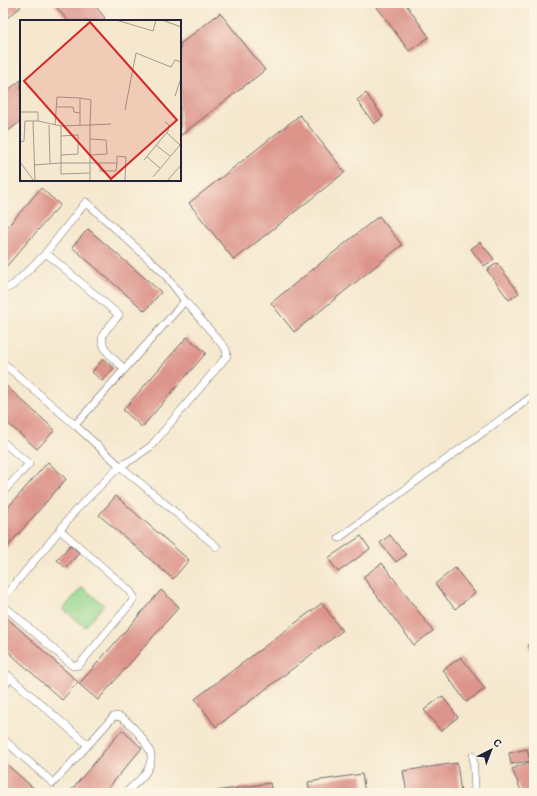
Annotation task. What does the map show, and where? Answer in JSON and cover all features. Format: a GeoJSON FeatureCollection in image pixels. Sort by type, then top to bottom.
{"type":"FeatureCollection","features":[{"type":"Feature","properties":{"kind":"lane"},"geometry":{"type":"LineString","coordinates":[[3,290],[13,285],[46,253],[86,202],[163,272],[184,301],[226,349],[227,356],[151,446],[120,466],[74,512],[3,598]]}},
{"type":"Feature","properties":{"kind":"lane"},"geometry":{"type":"LineString","coordinates":[[46,253],[119,315],[103,335],[103,343],[107,354],[125,369]]}},
{"type":"Feature","properties":{"kind":"lane"},"geometry":{"type":"LineString","coordinates":[[75,425],[184,301]]}},
{"type":"Feature","properties":{"kind":"lane"},"geometry":{"type":"LineString","coordinates":[[3,363],[120,466],[217,547]]}},
{"type":"Feature","properties":{"kind":"lane"},"geometry":{"type":"LineString","coordinates":[[339,538],[534,395]]}},
{"type":"Feature","properties":{"kind":"lane"},"geometry":{"type":"LineString","coordinates":[[3,442],[29,464],[3,492]]}},
{"type":"Feature","properties":{"kind":"lane"},"geometry":{"type":"LineString","coordinates":[[3,605],[73,666],[76,666],[79,665],[131,603],[134,597],[130,591],[60,530]]}},
{"type":"Feature","properties":{"kind":"lane"},"geometry":{"type":"LineString","coordinates":[[3,671],[88,745]]}},
{"type":"Feature","properties":{"kind":"lane"},"geometry":{"type":"LineString","coordinates":[[3,687],[11,678]]}},
{"type":"Feature","properties":{"kind":"lane"},"geometry":{"type":"LineString","coordinates":[[3,739],[53,783],[113,717],[118,716],[141,735],[152,758],[149,768],[125,793]]}},
{"type":"Feature","properties":{"kind":"lane"},"geometry":{"type":"LineString","coordinates":[[473,756],[475,788],[473,793]]}},
{"type":"Feature","properties":{"kind":"green space"},"geometry":{"type":"Polygon","coordinates":[[[82,587],[104,605],[85,627],[63,609],[82,587]]]}},
{"type":"Feature","properties":{"kind":"building"},"geometry":{"type":"Polygon","coordinates":[[[3,3],[17,3],[21,7],[3,21],[3,3]]]}},
{"type":"Feature","properties":{"kind":"building"},"geometry":{"type":"Polygon","coordinates":[[[53,3],[93,3],[105,18],[103,20],[67,20],[53,3]]]}},
{"type":"Feature","properties":{"kind":"building"},"geometry":{"type":"Polygon","coordinates":[[[374,3],[405,3],[429,37],[409,51],[374,3]]]}},
{"type":"Feature","properties":{"kind":"building"},"geometry":{"type":"Polygon","coordinates":[[[220,13],[265,70],[181,135],[181,43],[220,13]]]}},
{"type":"Feature","properties":{"kind":"building"},"geometry":{"type":"Polygon","coordinates":[[[20,81],[20,122],[3,135],[3,94],[20,81]]]}},
{"type":"Feature","properties":{"kind":"building"},"geometry":{"type":"Polygon","coordinates":[[[366,93],[383,117],[374,124],[357,100],[366,93]]]}},
{"type":"Feature","properties":{"kind":"building"},"geometry":{"type":"Polygon","coordinates":[[[300,115],[345,172],[234,260],[189,203],[300,115]]]}},
{"type":"Feature","properties":{"kind":"building"},"geometry":{"type":"Polygon","coordinates":[[[41,188],[60,205],[3,270],[3,232],[41,188]]]}},
{"type":"Feature","properties":{"kind":"building"},"geometry":{"type":"Polygon","coordinates":[[[379,216],[402,245],[294,332],[271,303],[379,216]]]}},
{"type":"Feature","properties":{"kind":"building"},"geometry":{"type":"Polygon","coordinates":[[[88,229],[161,292],[145,311],[72,247],[88,229]]]}},
{"type":"Feature","properties":{"kind":"building"},"geometry":{"type":"Polygon","coordinates":[[[480,242],[494,259],[484,266],[471,249],[480,242]]]}},
{"type":"Feature","properties":{"kind":"building"},"geometry":{"type":"Polygon","coordinates":[[[497,263],[519,293],[509,300],[487,270],[497,263]]]}},
{"type":"Feature","properties":{"kind":"building"},"geometry":{"type":"Polygon","coordinates":[[[187,337],[206,353],[142,427],[123,410],[187,337]]]}},
{"type":"Feature","properties":{"kind":"building"},"geometry":{"type":"Polygon","coordinates":[[[103,359],[114,368],[102,381],[92,372],[103,359]]]}},
{"type":"Feature","properties":{"kind":"building"},"geometry":{"type":"Polygon","coordinates":[[[3,383],[55,430],[37,449],[3,419],[3,383]]]}},
{"type":"Feature","properties":{"kind":"building"},"geometry":{"type":"Polygon","coordinates":[[[48,462],[66,479],[3,552],[3,513],[48,462]]]}},
{"type":"Feature","properties":{"kind":"building"},"geometry":{"type":"Polygon","coordinates":[[[116,496],[189,560],[173,579],[99,515],[116,496]]]}},
{"type":"Feature","properties":{"kind":"building"},"geometry":{"type":"Polygon","coordinates":[[[390,535],[406,555],[396,562],[380,543],[390,535]]]}},
{"type":"Feature","properties":{"kind":"building"},"geometry":{"type":"Polygon","coordinates":[[[361,536],[370,549],[338,572],[328,558],[361,536]]]}},
{"type":"Feature","properties":{"kind":"building"},"geometry":{"type":"Polygon","coordinates":[[[70,545],[79,553],[66,568],[57,560],[70,545]]]}},
{"type":"Feature","properties":{"kind":"building"},"geometry":{"type":"Polygon","coordinates":[[[382,563],[433,631],[414,645],[363,577],[382,563]]]}},
{"type":"Feature","properties":{"kind":"building"},"geometry":{"type":"Polygon","coordinates":[[[455,568],[475,593],[455,609],[435,584],[455,568]]]}},
{"type":"Feature","properties":{"kind":"building"},"geometry":{"type":"Polygon","coordinates":[[[161,590],[179,607],[98,700],[79,684],[161,590]]]}},
{"type":"Feature","properties":{"kind":"building"},"geometry":{"type":"Polygon","coordinates":[[[322,603],[342,631],[216,727],[195,699],[322,603]]]}},
{"type":"Feature","properties":{"kind":"building"},"geometry":{"type":"Polygon","coordinates":[[[6,617],[78,682],[62,700],[3,647],[3,620],[6,617]]]}},
{"type":"Feature","properties":{"kind":"building"},"geometry":{"type":"Polygon","coordinates":[[[534,641],[534,655],[528,645],[534,641]]]}},
{"type":"Feature","properties":{"kind":"building"},"geometry":{"type":"Polygon","coordinates":[[[461,657],[485,689],[466,702],[443,670],[461,657]]]}},
{"type":"Feature","properties":{"kind":"building"},"geometry":{"type":"Polygon","coordinates":[[[442,696],[458,717],[441,731],[424,710],[442,696]]]}},
{"type":"Feature","properties":{"kind":"building"},"geometry":{"type":"Polygon","coordinates":[[[122,730],[142,748],[104,793],[69,793],[122,730]]]}},
{"type":"Feature","properties":{"kind":"building"},"geometry":{"type":"Polygon","coordinates":[[[527,749],[530,761],[511,764],[509,753],[527,749]]]}},
{"type":"Feature","properties":{"kind":"building"},"geometry":{"type":"Polygon","coordinates":[[[534,760],[534,793],[522,793],[512,769],[534,760]]]}},
{"type":"Feature","properties":{"kind":"building"},"geometry":{"type":"Polygon","coordinates":[[[3,761],[39,793],[3,793],[3,761]]]}},
{"type":"Feature","properties":{"kind":"building"},"geometry":{"type":"Polygon","coordinates":[[[457,763],[461,793],[407,793],[403,771],[457,763]]]}},
{"type":"Feature","properties":{"kind":"building"},"geometry":{"type":"Polygon","coordinates":[[[362,774],[365,793],[310,793],[308,782],[362,774]]]}},
{"type":"Feature","properties":{"kind":"building"},"geometry":{"type":"Polygon","coordinates":[[[270,783],[272,793],[217,793],[217,791],[270,783]]]}}]}
